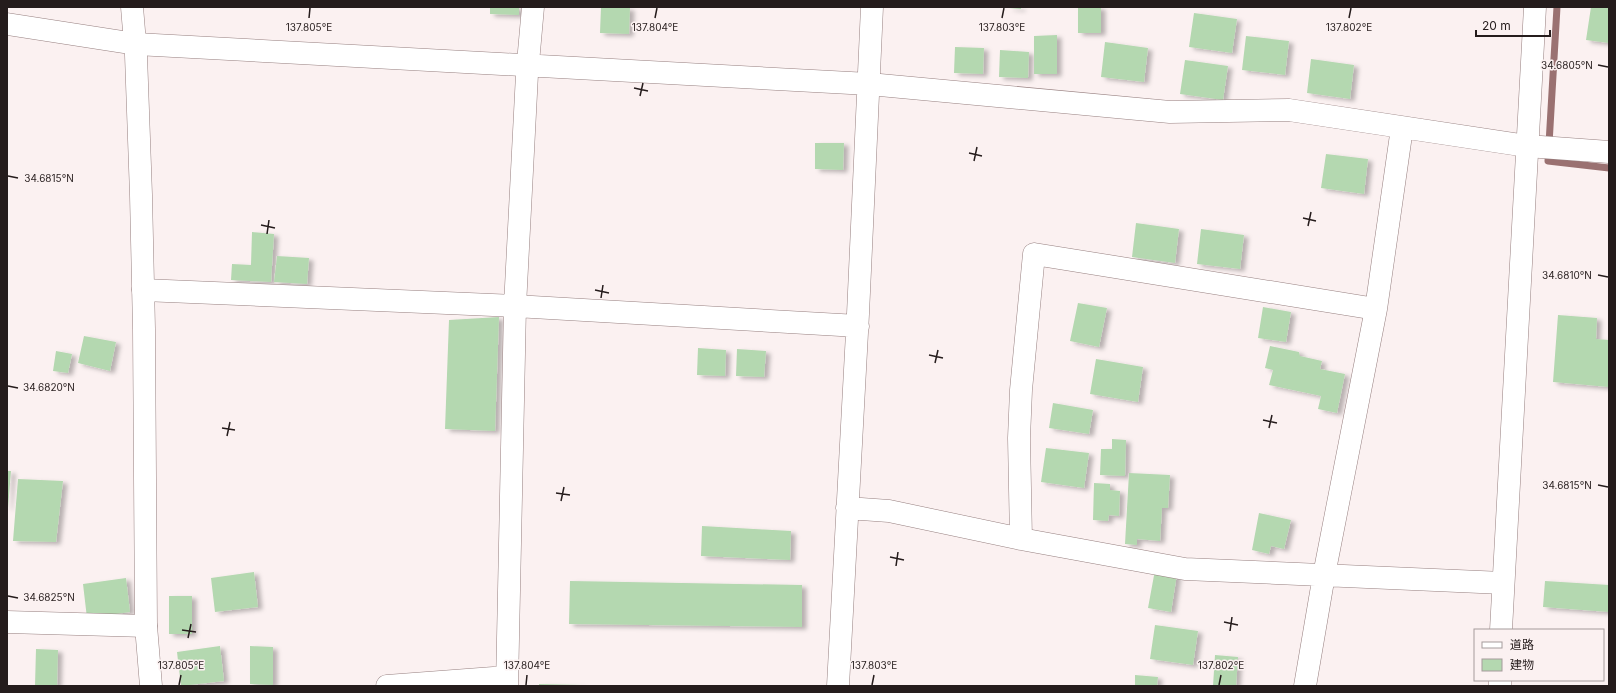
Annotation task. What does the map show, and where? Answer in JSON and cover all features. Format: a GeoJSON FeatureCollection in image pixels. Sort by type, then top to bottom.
{"type":"FeatureCollection","features":[{"type":"Feature","properties":{"kind":"street"},"geometry":{"type":"LineString","coordinates":[[132,7],[136,44],[143,290],[146,626],[151,686]]}},
{"type":"Feature","properties":{"kind":"street"},"geometry":{"type":"LineString","coordinates":[[387,686],[507,682],[515,306],[528,66],[533,7]]}},
{"type":"Feature","properties":{"kind":"street"},"geometry":{"type":"LineString","coordinates":[[838,686],[858,326],[872,7]]}},
{"type":"Feature","properties":{"kind":"street"},"geometry":{"type":"LineString","coordinates":[[1502,629],[1503,584],[1535,7]]}},
{"type":"Feature","properties":{"kind":"street"},"geometry":{"type":"LineString","coordinates":[[7,24],[136,44],[869,84],[1170,112],[1289,110],[1527,146],[1609,152]]}},
{"type":"Feature","properties":{"kind":"street"},"geometry":{"type":"LineString","coordinates":[[1306,686],[1324,575],[1376,310],[1402,128]]}},
{"type":"Feature","properties":{"kind":"street"},"geometry":{"type":"LineString","coordinates":[[1022,538],[1019,438],[1021,390],[1034,254],[1376,310]]}},
{"type":"Feature","properties":{"kind":"street"},"geometry":{"type":"LineString","coordinates":[[143,290],[515,306],[858,326]]}},
{"type":"Feature","properties":{"kind":"street"},"geometry":{"type":"LineString","coordinates":[[847,508],[889,511],[1185,569],[1503,584]]}},
{"type":"Feature","properties":{"kind":"street"},"geometry":{"type":"LineString","coordinates":[[7,622],[146,626]]}},
{"type":"Feature","properties":{"kind":"building"},"geometry":{"type":"Polygon","coordinates":[[[490,7],[519,7],[519,15],[490,14],[490,7]]]}},
{"type":"Feature","properties":{"kind":"building"},"geometry":{"type":"Polygon","coordinates":[[[601,7],[630,8],[629,34],[600,33],[601,7]]]}},
{"type":"Feature","properties":{"kind":"building"},"geometry":{"type":"Polygon","coordinates":[[[1021,7],[1021,9],[1009,8],[1021,7]]]}},
{"type":"Feature","properties":{"kind":"building"},"geometry":{"type":"Polygon","coordinates":[[[1078,7],[1101,7],[1101,33],[1078,33],[1078,7]]]}},
{"type":"Feature","properties":{"kind":"building"},"geometry":{"type":"Polygon","coordinates":[[[1591,7],[1609,8],[1609,43],[1586,40],[1591,7]]]}},
{"type":"Feature","properties":{"kind":"building"},"geometry":{"type":"Polygon","coordinates":[[[1194,13],[1237,19],[1232,53],[1189,47],[1194,13]]]}},
{"type":"Feature","properties":{"kind":"building"},"geometry":{"type":"Polygon","coordinates":[[[1057,35],[1057,74],[1034,74],[1034,36],[1057,35]]]}},
{"type":"Feature","properties":{"kind":"building"},"geometry":{"type":"Polygon","coordinates":[[[1246,36],[1289,41],[1285,75],[1242,70],[1246,36]]]}},
{"type":"Feature","properties":{"kind":"building"},"geometry":{"type":"Polygon","coordinates":[[[1105,42],[1148,48],[1144,82],[1101,77],[1105,42]]]}},
{"type":"Feature","properties":{"kind":"building"},"geometry":{"type":"Polygon","coordinates":[[[955,47],[984,48],[983,74],[954,73],[955,47]]]}},
{"type":"Feature","properties":{"kind":"building"},"geometry":{"type":"Polygon","coordinates":[[[1000,50],[1029,52],[1028,78],[999,77],[1000,50]]]}},
{"type":"Feature","properties":{"kind":"building"},"geometry":{"type":"Polygon","coordinates":[[[1311,59],[1354,65],[1350,99],[1307,93],[1311,59]]]}},
{"type":"Feature","properties":{"kind":"building"},"geometry":{"type":"Polygon","coordinates":[[[1185,60],[1228,66],[1223,100],[1180,94],[1185,60]]]}},
{"type":"Feature","properties":{"kind":"building"},"geometry":{"type":"Polygon","coordinates":[[[815,143],[844,143],[843,170],[815,169],[815,143]]]}},
{"type":"Feature","properties":{"kind":"building"},"geometry":{"type":"Polygon","coordinates":[[[1326,154],[1368,159],[1364,194],[1321,188],[1326,154]]]}},
{"type":"Feature","properties":{"kind":"building"},"geometry":{"type":"Polygon","coordinates":[[[1136,223],[1179,229],[1175,263],[1132,257],[1136,223]]]}},
{"type":"Feature","properties":{"kind":"building"},"geometry":{"type":"Polygon","coordinates":[[[1201,229],[1244,235],[1240,269],[1197,264],[1201,229]]]}},
{"type":"Feature","properties":{"kind":"building"},"geometry":{"type":"Polygon","coordinates":[[[252,232],[274,234],[271,282],[231,280],[232,264],[251,265],[252,232]]]}},
{"type":"Feature","properties":{"kind":"building"},"geometry":{"type":"Polygon","coordinates":[[[277,256],[309,258],[307,284],[274,282],[277,256]]]}},
{"type":"Feature","properties":{"kind":"building"},"geometry":{"type":"Polygon","coordinates":[[[1078,303],[1107,308],[1099,347],[1070,341],[1078,303]]]}},
{"type":"Feature","properties":{"kind":"building"},"geometry":{"type":"Polygon","coordinates":[[[1263,307],[1291,312],[1286,342],[1258,338],[1263,307]]]}},
{"type":"Feature","properties":{"kind":"building"},"geometry":{"type":"Polygon","coordinates":[[[1558,315],[1597,318],[1596,339],[1609,340],[1609,387],[1553,382],[1558,315]]]}},
{"type":"Feature","properties":{"kind":"building"},"geometry":{"type":"Polygon","coordinates":[[[499,317],[495,431],[445,429],[449,320],[499,317]]]}},
{"type":"Feature","properties":{"kind":"building"},"geometry":{"type":"Polygon","coordinates":[[[84,336],[116,342],[110,371],[78,363],[84,336]]]}},
{"type":"Feature","properties":{"kind":"building"},"geometry":{"type":"Polygon","coordinates":[[[1270,346],[1299,352],[1300,356],[1322,361],[1320,369],[1345,374],[1337,413],[1318,409],[1321,396],[1269,385],[1273,370],[1265,368],[1270,346]]]}},
{"type":"Feature","properties":{"kind":"building"},"geometry":{"type":"Polygon","coordinates":[[[698,348],[726,350],[725,376],[697,375],[698,348]]]}},
{"type":"Feature","properties":{"kind":"building"},"geometry":{"type":"Polygon","coordinates":[[[737,349],[766,351],[764,377],[736,376],[737,349]]]}},
{"type":"Feature","properties":{"kind":"building"},"geometry":{"type":"Polygon","coordinates":[[[56,351],[72,354],[68,373],[53,371],[56,351]]]}},
{"type":"Feature","properties":{"kind":"building"},"geometry":{"type":"Polygon","coordinates":[[[1096,359],[1143,367],[1138,402],[1090,394],[1096,359]]]}},
{"type":"Feature","properties":{"kind":"building"},"geometry":{"type":"Polygon","coordinates":[[[1053,403],[1093,410],[1089,434],[1049,428],[1053,403]]]}},
{"type":"Feature","properties":{"kind":"building"},"geometry":{"type":"Polygon","coordinates":[[[1112,439],[1126,440],[1125,476],[1100,475],[1101,449],[1112,449],[1112,439]]]}},
{"type":"Feature","properties":{"kind":"building"},"geometry":{"type":"Polygon","coordinates":[[[1046,448],[1089,453],[1084,488],[1041,482],[1046,448]]]}},
{"type":"Feature","properties":{"kind":"building"},"geometry":{"type":"Polygon","coordinates":[[[7,471],[11,471],[8,508],[7,508],[7,471]]]}},
{"type":"Feature","properties":{"kind":"building"},"geometry":{"type":"Polygon","coordinates":[[[1129,473],[1170,475],[1168,508],[1162,508],[1160,541],[1137,539],[1137,545],[1125,544],[1129,473]]]}},
{"type":"Feature","properties":{"kind":"building"},"geometry":{"type":"Polygon","coordinates":[[[18,479],[63,481],[56,542],[13,541],[18,479]]]}},
{"type":"Feature","properties":{"kind":"building"},"geometry":{"type":"Polygon","coordinates":[[[1094,483],[1110,484],[1110,490],[1120,491],[1119,516],[1109,515],[1108,521],[1093,520],[1094,483]]]}},
{"type":"Feature","properties":{"kind":"building"},"geometry":{"type":"Polygon","coordinates":[[[1259,513],[1291,520],[1284,549],[1271,546],[1269,554],[1252,550],[1259,513]]]}},
{"type":"Feature","properties":{"kind":"building"},"geometry":{"type":"Polygon","coordinates":[[[702,526],[791,531],[790,560],[701,556],[702,526]]]}},
{"type":"Feature","properties":{"kind":"building"},"geometry":{"type":"Polygon","coordinates":[[[1155,570],[1177,574],[1171,612],[1148,608],[1155,570]]]}},
{"type":"Feature","properties":{"kind":"building"},"geometry":{"type":"Polygon","coordinates":[[[254,572],[258,607],[215,612],[211,578],[254,572]]]}},
{"type":"Feature","properties":{"kind":"building"},"geometry":{"type":"Polygon","coordinates":[[[126,578],[130,612],[87,618],[83,584],[126,578]]]}},
{"type":"Feature","properties":{"kind":"building"},"geometry":{"type":"Polygon","coordinates":[[[570,581],[802,585],[802,627],[569,624],[570,581]]]}},
{"type":"Feature","properties":{"kind":"building"},"geometry":{"type":"Polygon","coordinates":[[[1545,581],[1609,585],[1609,612],[1543,607],[1545,581]]]}},
{"type":"Feature","properties":{"kind":"building"},"geometry":{"type":"Polygon","coordinates":[[[169,596],[192,596],[192,634],[169,634],[169,596]]]}},
{"type":"Feature","properties":{"kind":"building"},"geometry":{"type":"Polygon","coordinates":[[[1155,625],[1198,631],[1193,665],[1150,659],[1155,625]]]}},
{"type":"Feature","properties":{"kind":"building"},"geometry":{"type":"Polygon","coordinates":[[[220,646],[224,681],[181,686],[177,652],[220,646]]]}},
{"type":"Feature","properties":{"kind":"building"},"geometry":{"type":"Polygon","coordinates":[[[250,646],[273,647],[273,685],[250,684],[250,646]]]}},
{"type":"Feature","properties":{"kind":"building"},"geometry":{"type":"Polygon","coordinates":[[[36,649],[58,650],[57,686],[35,686],[36,649]]]}},
{"type":"Feature","properties":{"kind":"building"},"geometry":{"type":"Polygon","coordinates":[[[1215,655],[1238,657],[1236,686],[1213,686],[1215,655]]]}},
{"type":"Feature","properties":{"kind":"building"},"geometry":{"type":"Polygon","coordinates":[[[1135,675],[1158,677],[1157,686],[1135,686],[1135,675]]]}},
{"type":"Feature","properties":{"kind":"building"},"geometry":{"type":"Polygon","coordinates":[[[539,684],[582,685],[582,686],[539,686],[539,684]]]}},
{"type":"Feature","properties":{"kind":"waterway"},"geometry":{"type":"LineString","coordinates":[[1557,7],[1548,161],[1609,168]]}}]}
